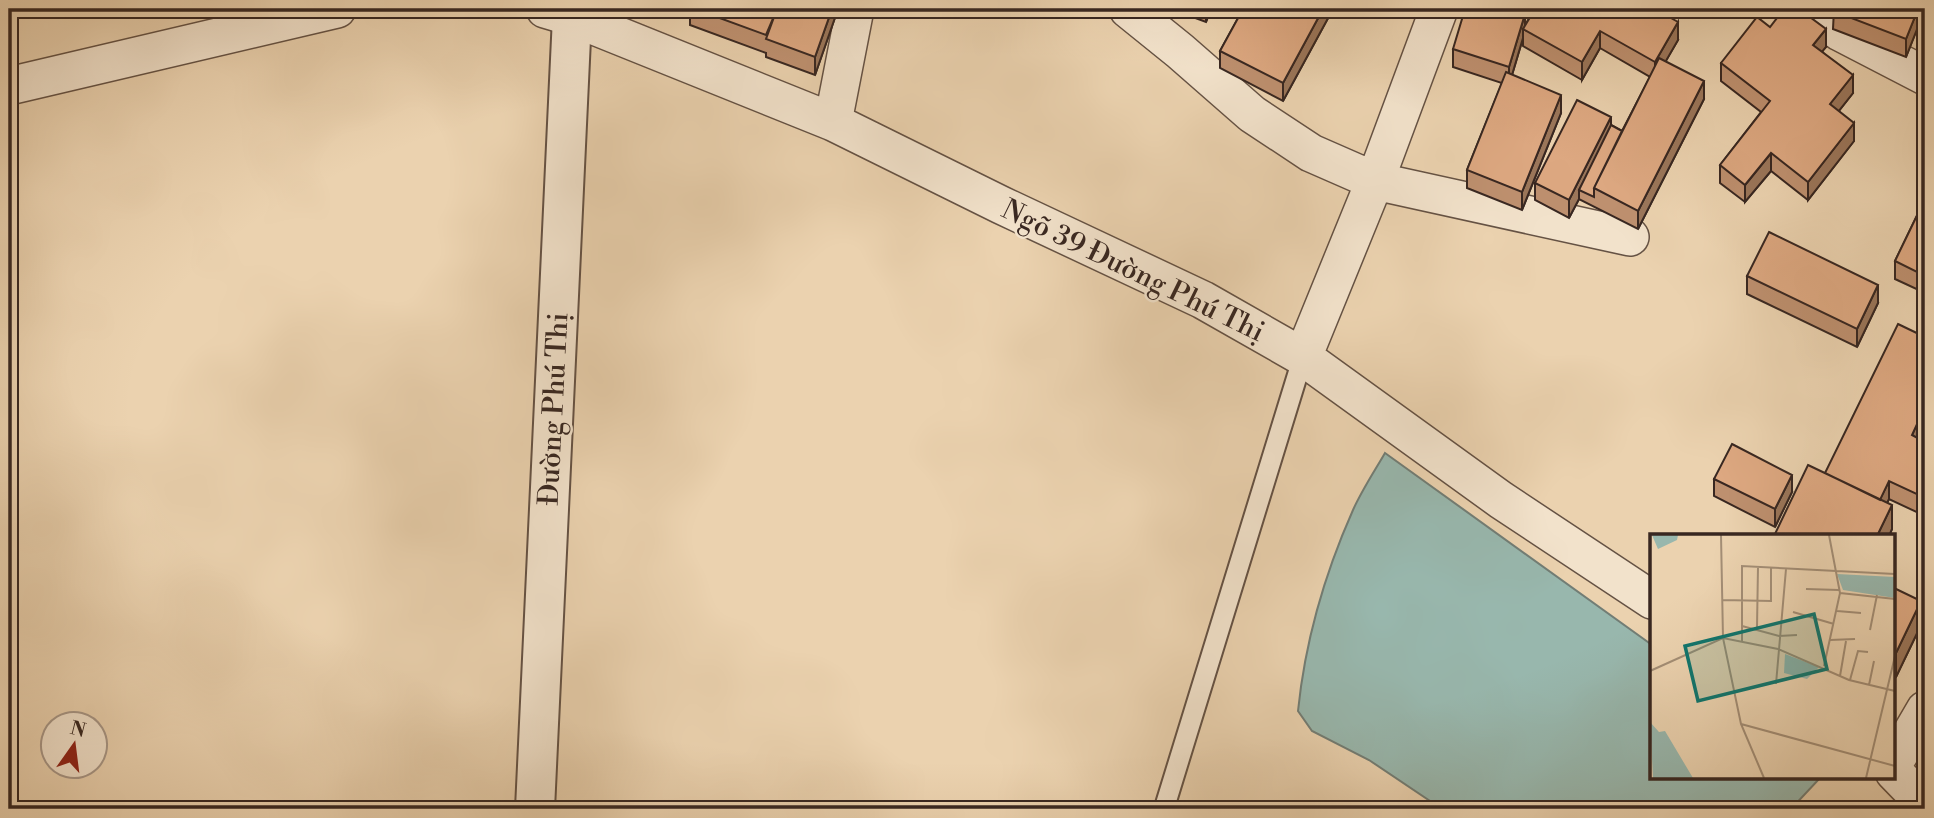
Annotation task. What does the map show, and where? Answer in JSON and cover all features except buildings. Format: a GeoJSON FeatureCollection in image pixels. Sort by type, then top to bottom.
{"type":"FeatureCollection","features":[{"type":"Feature","properties":{"kind":"street"},"geometry":{"type":"LineString","coordinates":[[9,86],[337,9]]}},
{"type":"Feature","properties":{"kind":"street"},"geometry":{"type":"LineString","coordinates":[[833,122],[855,9]]}},
{"type":"Feature","properties":{"kind":"street"},"geometry":{"type":"LineString","coordinates":[[1128,9],[1252,114],[1311,153],[1375,181],[1630,237]]}},
{"type":"Feature","properties":{"kind":"street"},"geometry":{"type":"LineString","coordinates":[[1303,358],[1375,181],[1439,9]]}},
{"type":"Feature","properties":{"kind":"street"},"geometry":{"type":"LineString","coordinates":[[1807,9],[1840,32],[1925,76]]}},
{"type":"Feature","properties":{"kind":"street","name":"Ngõ 39 Đường Phú Thị"},"geometry":{"type":"LineString","coordinates":[[564,11],[833,122],[1203,300],[1303,358],[1501,500],[1650,599]]}},
{"type":"Feature","properties":{"kind":"street","name":"Đường Phú Thị"},"geometry":{"type":"LineString","coordinates":[[535,809],[564,11]]}},
{"type":"Feature","properties":{"kind":"street"},"geometry":{"type":"LineString","coordinates":[[1896,759],[1925,710]]}},
{"type":"Feature","properties":{"kind":"street"},"geometry":{"type":"LineString","coordinates":[[1896,774],[1925,804]]}},
{"type":"Feature","properties":{"kind":"lane"},"geometry":{"type":"LineString","coordinates":[[1164,809],[1303,358]]}},
{"type":"Feature","properties":{"kind":"water"},"geometry":{"type":"Polygon","coordinates":[[[1385,453],[1650,644],[1650,780],[1818,780],[1791,809],[1442,809],[1369,760],[1312,731],[1298,711],[1311,634],[1334,558],[1364,488],[1385,453]]]}}]}
